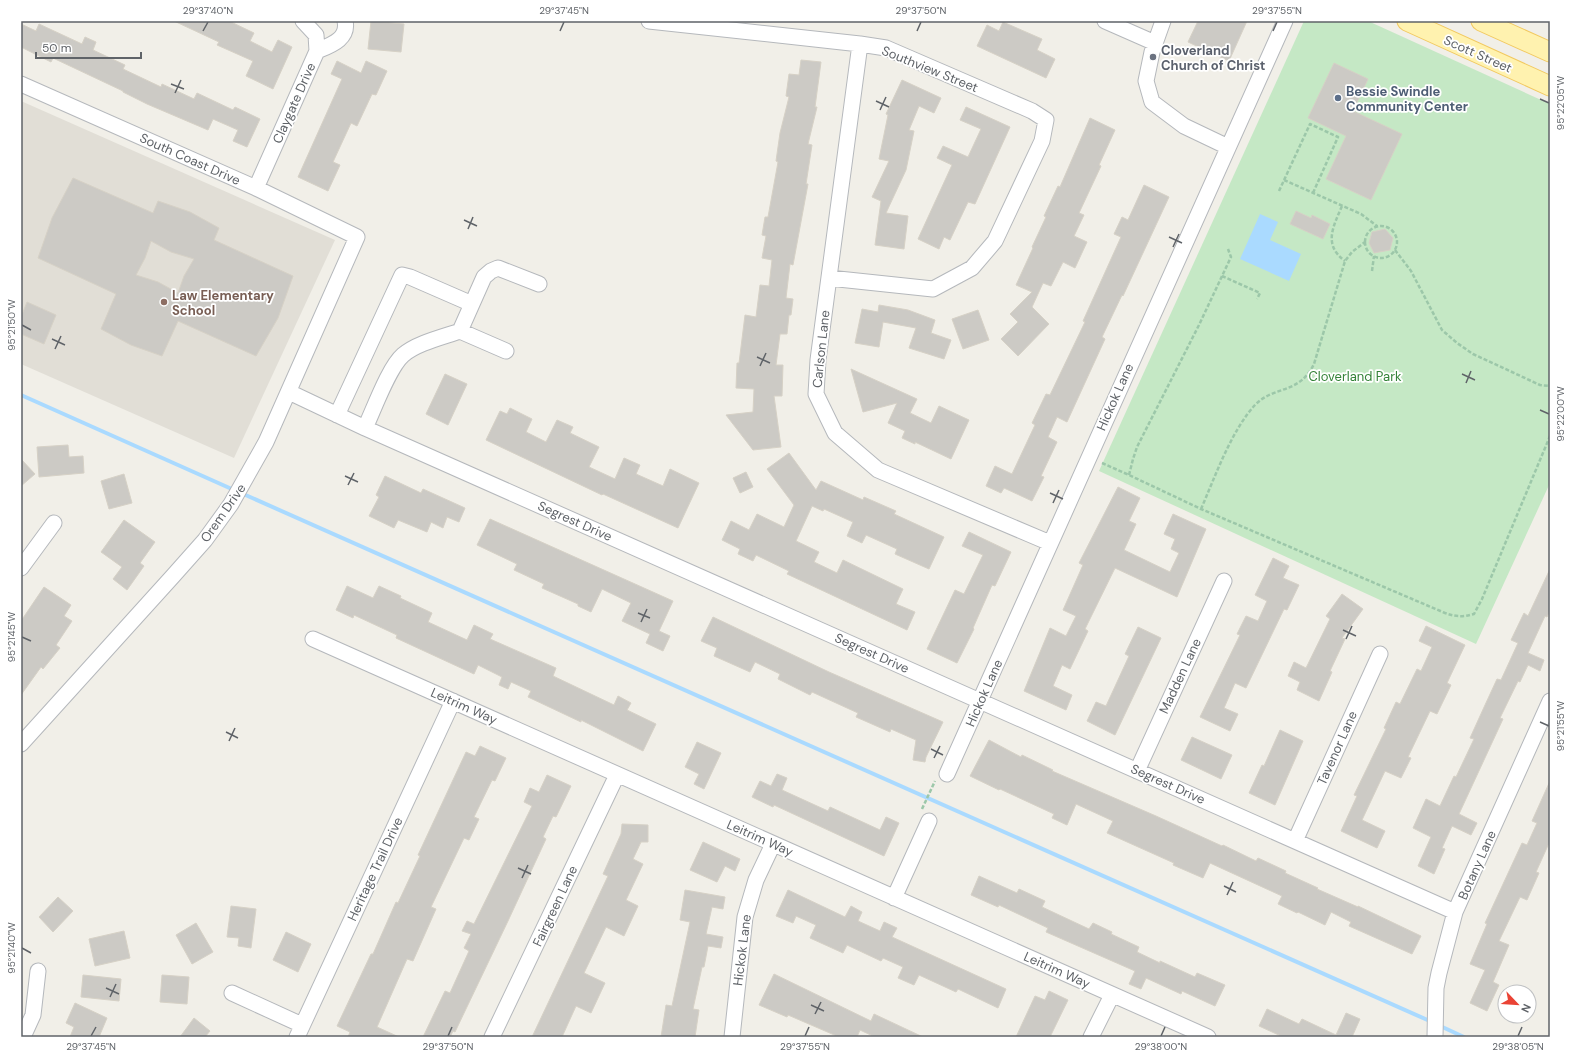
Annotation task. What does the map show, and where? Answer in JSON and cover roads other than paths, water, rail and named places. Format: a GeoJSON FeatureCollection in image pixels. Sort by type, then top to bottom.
{"type":"FeatureCollection","features":[{"type":"Feature","properties":{"kind":"main road","name":"Scott Street"},"geometry":{"type":"LineString","coordinates":[[1407,21],[1548,80]]}},
{"type":"Feature","properties":{"kind":"main road"},"geometry":{"type":"LineString","coordinates":[[1481,21],[1550,52]]}},
{"type":"Feature","properties":{"kind":"street","name":"Claygate Drive"},"geometry":{"type":"LineString","coordinates":[[256,188],[317,52],[316,35],[303,21]]}},
{"type":"Feature","properties":{"kind":"street"},"geometry":{"type":"LineString","coordinates":[[317,52],[342,38],[345,30],[345,21]]}},
{"type":"Feature","properties":{"kind":"street","name":"Southview Street"},"geometry":{"type":"LineString","coordinates":[[650,21],[886,48],[1032,111],[1046,120],[1042,141],[995,242],[972,268],[933,289],[829,278]]}},
{"type":"Feature","properties":{"kind":"street"},"geometry":{"type":"LineString","coordinates":[[1105,21],[1155,44]]}},
{"type":"Feature","properties":{"kind":"street"},"geometry":{"type":"LineString","coordinates":[[1163,21],[1152,52],[1146,81],[1152,102],[1184,126],[1228,147]]}},
{"type":"Feature","properties":{"kind":"street","name":"Hickok Lane"},"geometry":{"type":"LineString","coordinates":[[941,778],[981,701],[1088,458],[1285,21]]}},
{"type":"Feature","properties":{"kind":"street","name":"Carlson Lane"},"geometry":{"type":"LineString","coordinates":[[860,44],[818,360],[816,394],[835,433],[878,470],[1050,543]]}},
{"type":"Feature","properties":{"kind":"street","name":"South Coast Drive"},"geometry":{"type":"LineString","coordinates":[[21,84],[256,188],[358,237]]}},
{"type":"Feature","properties":{"kind":"street","name":"Orem Drive"},"geometry":{"type":"LineString","coordinates":[[21,744],[205,540],[231,504],[266,442],[358,237]]}},
{"type":"Feature","properties":{"kind":"street"},"geometry":{"type":"LineString","coordinates":[[460,331],[484,277],[491,271],[498,268],[539,284]]}},
{"type":"Feature","properties":{"kind":"street"},"geometry":{"type":"LineString","coordinates":[[337,415],[402,275],[410,276],[472,304]]}},
{"type":"Feature","properties":{"kind":"street"},"geometry":{"type":"LineString","coordinates":[[365,428],[394,364],[404,354],[427,343],[460,331],[506,351]]}},
{"type":"Feature","properties":{"kind":"street","name":"Segrest Drive"},"geometry":{"type":"LineString","coordinates":[[289,392],[365,428],[1455,912]]}},
{"type":"Feature","properties":{"kind":"street"},"geometry":{"type":"LineString","coordinates":[[21,568],[54,523]]}},
{"type":"Feature","properties":{"kind":"street","name":"Madden Lane"},"geometry":{"type":"LineString","coordinates":[[1137,771],[1224,581]]}},
{"type":"Feature","properties":{"kind":"street","name":"Leitrim Way"},"geometry":{"type":"LineString","coordinates":[[314,639],[1208,1037]]}},
{"type":"Feature","properties":{"kind":"street","name":"Tavenor Lane"},"geometry":{"type":"LineString","coordinates":[[1295,841],[1380,654]]}},
{"type":"Feature","properties":{"kind":"street","name":"Heritage Trail Drive"},"geometry":{"type":"LineString","coordinates":[[300,1031],[453,701]]}},
{"type":"Feature","properties":{"kind":"street","name":"Botany Lane"},"geometry":{"type":"LineString","coordinates":[[1435,1037],[1435,1008],[1439,972],[1455,912],[1550,701]]}},
{"type":"Feature","properties":{"kind":"street","name":"Fairgreen Lane"},"geometry":{"type":"LineString","coordinates":[[492,1037],[617,775]]}},
{"type":"Feature","properties":{"kind":"street"},"geometry":{"type":"LineString","coordinates":[[894,898],[929,821]]}},
{"type":"Feature","properties":{"kind":"street","name":"Hickok Lane"},"geometry":{"type":"LineString","coordinates":[[732,1037],[745,917],[756,880],[773,844]]}},
{"type":"Feature","properties":{"kind":"street"},"geometry":{"type":"LineString","coordinates":[[22,1037],[33,1015],[38,972]]}},
{"type":"Feature","properties":{"kind":"street"},"geometry":{"type":"LineString","coordinates":[[232,993],[300,1031]]}},
{"type":"Feature","properties":{"kind":"street"},"geometry":{"type":"LineString","coordinates":[[1091,1037],[1112,994]]}},
{"type":"Feature","properties":{"kind":"water"},"geometry":{"type":"Polygon","coordinates":[[[1260,214],[1278,222],[1270,240],[1301,254],[1289,281],[1240,259],[1260,214]]]}},
{"type":"Feature","properties":{"kind":"waterway"},"geometry":{"type":"LineString","coordinates":[[21,395],[234,490]]}},
{"type":"Feature","properties":{"kind":"waterway"},"geometry":{"type":"LineString","coordinates":[[241,493],[1432,1022]]}},
{"type":"Feature","properties":{"kind":"waterway"},"geometry":{"type":"LineString","coordinates":[[1438,1025],[1464,1037]]}},
{"type":"Feature","properties":{"kind":"place","name":"Cloverland Church of Christ"},"geometry":{"type":"Point","coordinates":[1153,57]}},
{"type":"Feature","properties":{"kind":"place","name":"Bessie Swindle Community Center"},"geometry":{"type":"Point","coordinates":[1338,98]}},
{"type":"Feature","properties":{"kind":"place","name":"Law Elementary School"},"geometry":{"type":"Point","coordinates":[164,302]}},
{"type":"Feature","properties":{"kind":"park label","name":"Cloverland Park"},"geometry":{"type":"Point","coordinates":[1355,376]}}]}
